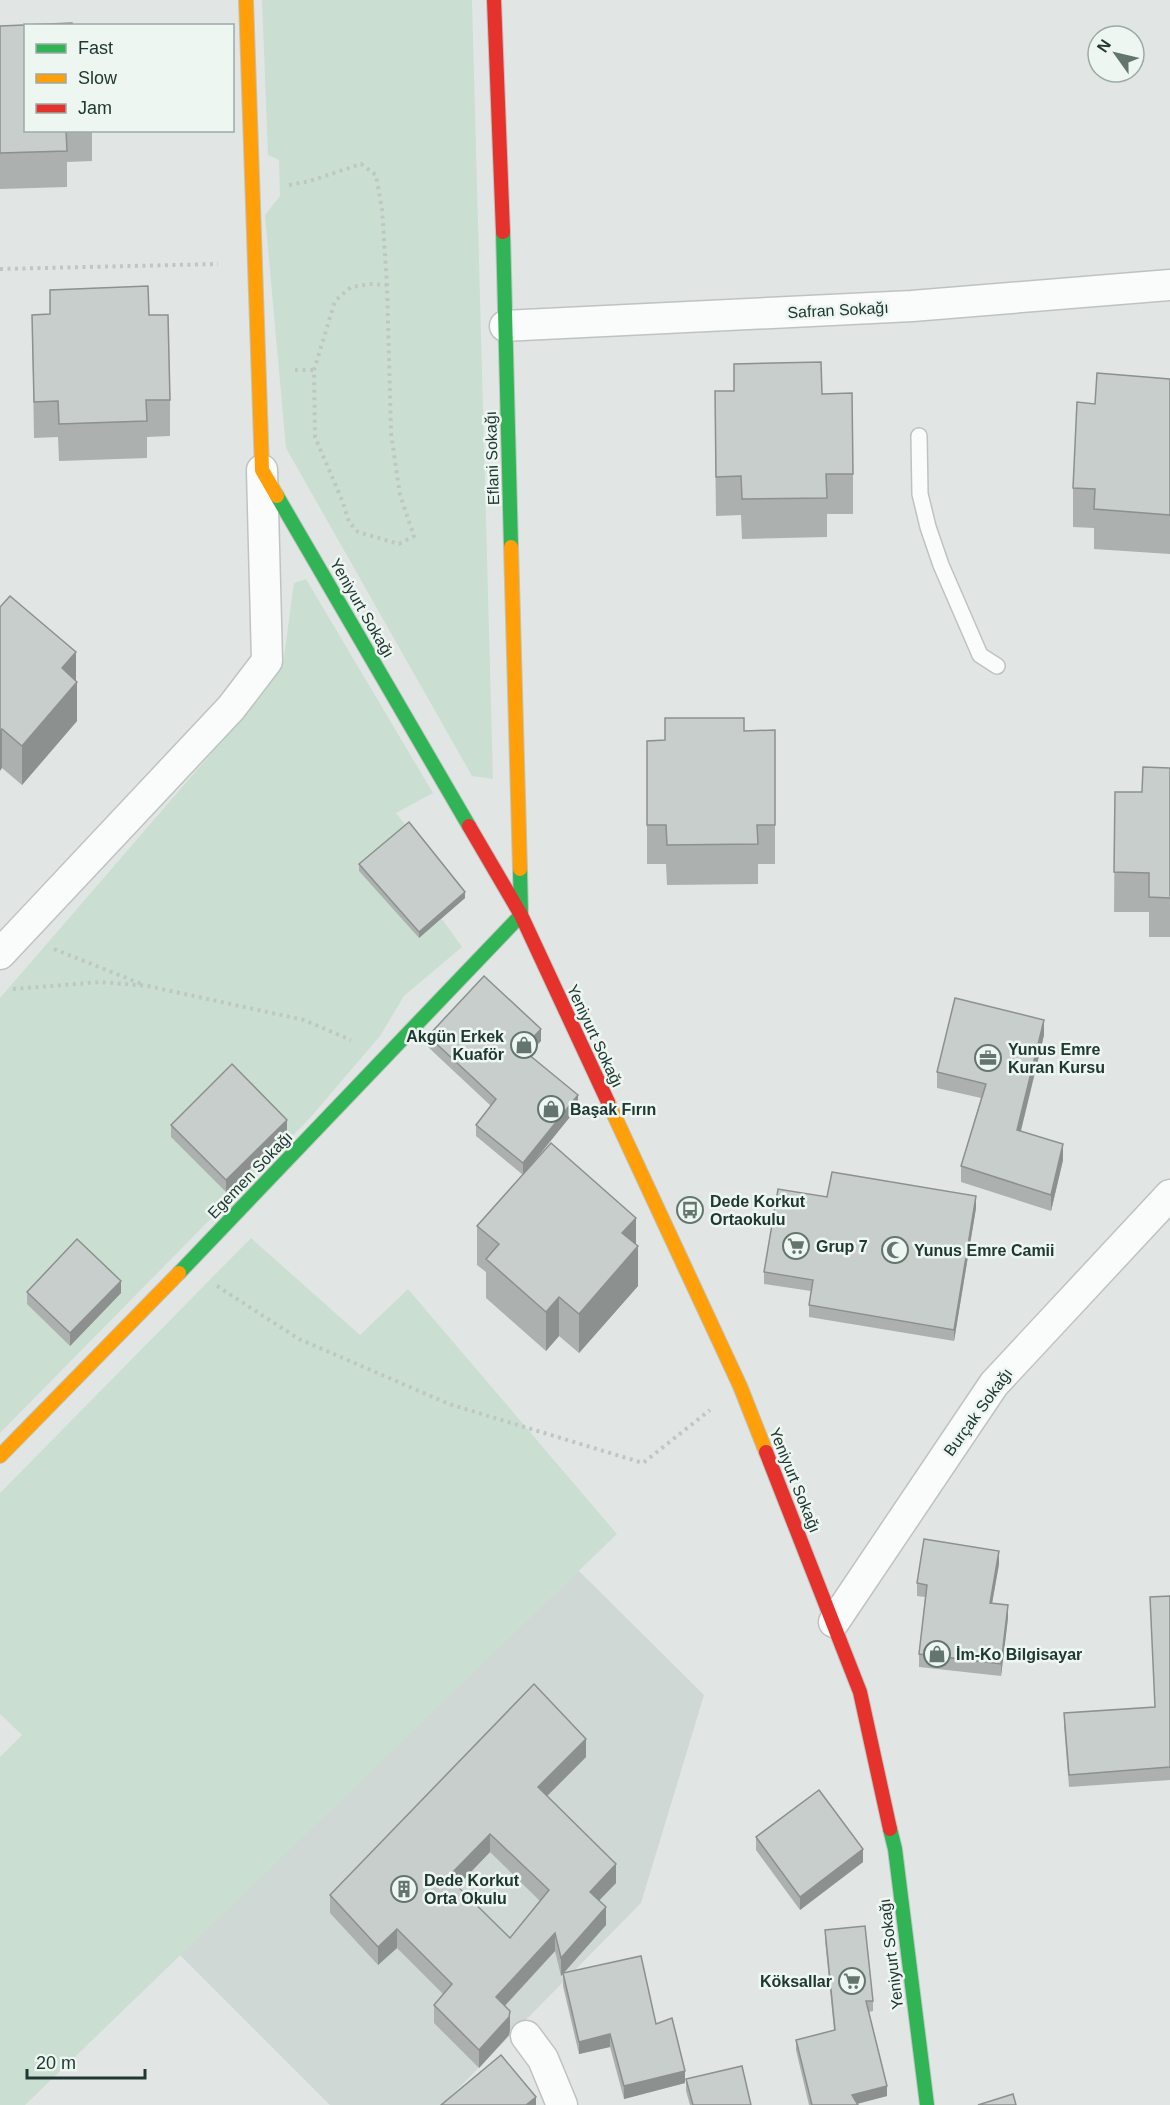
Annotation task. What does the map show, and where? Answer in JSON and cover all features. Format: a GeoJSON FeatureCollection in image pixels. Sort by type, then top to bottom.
{"type":"FeatureCollection","features":[{"type":"Feature","properties":{"kind":"street","name":"Yeniyurt Sokağı"},"geometry":{"type":"LineString","coordinates":[[246,0],[262,470],[521,915],[740,1386],[860,1692],[895,1850],[927,2105]]}},
{"type":"Feature","properties":{"kind":"street","name":"Eflani Sokağı"},"geometry":{"type":"LineString","coordinates":[[494,0],[501,150],[521,915]]}},
{"type":"Feature","properties":{"kind":"street","name":"Safran Sokağı"},"geometry":{"type":"LineString","coordinates":[[505,326],[912,306],[1170,285]]}},
{"type":"Feature","properties":{"kind":"street"},"geometry":{"type":"LineString","coordinates":[[0,954],[231,708],[267,661],[262,470]]}},
{"type":"Feature","properties":{"kind":"street","name":"Egemen Sokağı"},"geometry":{"type":"LineString","coordinates":[[0,1456],[186,1266],[521,915]]}},
{"type":"Feature","properties":{"kind":"street","name":"Burçak Sokağı"},"geometry":{"type":"LineString","coordinates":[[834,1622],[994,1384],[1170,1195]]}},
{"type":"Feature","properties":{"kind":"street"},"geometry":{"type":"LineString","coordinates":[[526,2036],[543,2059],[562,2105]]}},
{"type":"Feature","properties":{"kind":"lane"},"geometry":{"type":"LineString","coordinates":[[919,436],[920,494],[928,527],[941,565],[980,655],[997,666]]}},
{"type":"Feature","properties":{"kind":"path"},"geometry":{"type":"LineString","coordinates":[[253,192],[310,181],[361,164],[376,175],[382,209],[387,285],[391,433],[400,495],[414,536],[399,544],[358,532],[348,522],[342,500],[315,437],[314,370],[335,301],[351,286],[387,285]]}},
{"type":"Feature","properties":{"kind":"path"},"geometry":{"type":"LineString","coordinates":[[0,269],[255,265]]}},
{"type":"Feature","properties":{"kind":"path"},"geometry":{"type":"LineString","coordinates":[[20,932],[35,942],[148,986]]}},
{"type":"Feature","properties":{"kind":"path"},"geometry":{"type":"LineString","coordinates":[[11,989],[101,982],[148,986],[304,1020],[387,1056]]}},
{"type":"Feature","properties":{"kind":"path"},"geometry":{"type":"LineString","coordinates":[[186,1266],[299,1339],[438,1400],[643,1463],[740,1386]]}},
{"type":"Feature","properties":{"kind":"shaded area"},"geometry":{"type":"Polygon","coordinates":[[[578,1570],[704,1695],[641,1903],[442,2105],[330,2105],[180,1955],[578,1570]]]}},
{"type":"Feature","properties":{"kind":"green space"},"geometry":{"type":"Polygon","coordinates":[[[262,0],[472,0],[493,779],[472,776],[286,448],[265,215],[280,196],[279,160],[268,155],[262,0]]]}},
{"type":"Feature","properties":{"kind":"green space"},"geometry":{"type":"Polygon","coordinates":[[[306,579],[433,793],[396,813],[409,829],[418,938],[442,919],[462,947],[404,996],[380,1036],[310,1118],[0,1433],[0,998],[253,705],[283,664],[294,583],[306,579]]]}},
{"type":"Feature","properties":{"kind":"green space"},"geometry":{"type":"Polygon","coordinates":[[[251,1238],[360,1335],[408,1289],[617,1534],[25,2105],[0,2105],[0,1757],[22,1735],[0,1714],[0,1493],[251,1238]]]}},
{"type":"Feature","properties":{"kind":"building"},"geometry":{"type":"Polygon","coordinates":[[[24,25],[24,132],[66,132],[67,151],[0,153],[0,26],[24,25]]]}},
{"type":"Feature","properties":{"kind":"building"},"geometry":{"type":"Polygon","coordinates":[[[148,286],[149,315],[168,315],[170,400],[146,400],[147,421],[59,424],[58,401],[34,402],[32,315],[50,314],[50,290],[148,286]]]}},
{"type":"Feature","properties":{"kind":"building"},"geometry":{"type":"Polygon","coordinates":[[[821,362],[822,394],[852,393],[853,474],[826,474],[827,498],[742,499],[741,476],[716,477],[715,391],[734,391],[734,364],[821,362]]]}},
{"type":"Feature","properties":{"kind":"building"},"geometry":{"type":"Polygon","coordinates":[[[1097,373],[1170,379],[1170,515],[1094,509],[1095,489],[1073,488],[1077,402],[1095,404],[1097,373]]]}},
{"type":"Feature","properties":{"kind":"building"},"geometry":{"type":"Polygon","coordinates":[[[10,596],[76,652],[62,668],[77,682],[22,746],[2,729],[0,731],[0,607],[10,596]]]}},
{"type":"Feature","properties":{"kind":"building"},"geometry":{"type":"Polygon","coordinates":[[[665,718],[744,718],[744,731],[775,730],[775,825],[757,825],[758,844],[667,845],[666,825],[647,825],[647,741],[665,740],[665,718]]]}},
{"type":"Feature","properties":{"kind":"building"},"geometry":{"type":"Polygon","coordinates":[[[1143,767],[1170,768],[1170,898],[1149,897],[1149,873],[1114,872],[1115,792],[1142,792],[1143,767]]]}},
{"type":"Feature","properties":{"kind":"building"},"geometry":{"type":"Polygon","coordinates":[[[409,822],[465,892],[419,932],[359,864],[409,822]]]}},
{"type":"Feature","properties":{"kind":"building"},"geometry":{"type":"Polygon","coordinates":[[[484,976],[541,1029],[522,1049],[578,1095],[523,1163],[476,1125],[496,1099],[428,1036],[484,976]]]}},
{"type":"Feature","properties":{"kind":"building"},"geometry":{"type":"Polygon","coordinates":[[[955,998],[1044,1020],[1017,1130],[1063,1144],[1051,1195],[961,1166],[986,1084],[937,1072],[955,998]]]}},
{"type":"Feature","properties":{"kind":"building"},"geometry":{"type":"Polygon","coordinates":[[[232,1064],[287,1120],[226,1180],[171,1125],[232,1064]]]}},
{"type":"Feature","properties":{"kind":"building"},"geometry":{"type":"Polygon","coordinates":[[[551,1143],[636,1218],[622,1233],[638,1246],[579,1314],[559,1297],[546,1312],[486,1259],[499,1244],[477,1226],[551,1143]]]}},
{"type":"Feature","properties":{"kind":"building","name":"Yunus Emre Camii"},"geometry":{"type":"Polygon","coordinates":[[[832,1172],[976,1196],[954,1330],[809,1305],[813,1280],[764,1272],[778,1189],[827,1197],[832,1172]]]}},
{"type":"Feature","properties":{"kind":"building"},"geometry":{"type":"Polygon","coordinates":[[[77,1239],[121,1281],[70,1333],[27,1292],[77,1239]]]}},
{"type":"Feature","properties":{"kind":"building"},"geometry":{"type":"Polygon","coordinates":[[[924,1539],[999,1551],[990,1603],[1008,1605],[1001,1664],[919,1654],[927,1585],[917,1583],[924,1539]]]}},
{"type":"Feature","properties":{"kind":"building"},"geometry":{"type":"Polygon","coordinates":[[[1170,1596],[1170,1767],[1069,1775],[1064,1713],[1155,1707],[1150,1597],[1170,1596]]]}},
{"type":"Feature","properties":{"kind":"building","name":"Dede Korkut Orta Okulu"},"geometry":{"type":"Polygon","coordinates":[[[534,1684],[586,1739],[538,1787],[616,1864],[590,1892],[606,1907],[561,1958],[555,1933],[496,1997],[510,2011],[509,2017],[479,2050],[434,2005],[452,1984],[397,1929],[378,1947],[330,1895],[534,1684]],[[490,1834],[448,1877],[510,1938],[549,1890],[490,1834]]]}},
{"type":"Feature","properties":{"kind":"building"},"geometry":{"type":"Polygon","coordinates":[[[819,1790],[863,1849],[800,1897],[756,1837],[819,1790]]]}},
{"type":"Feature","properties":{"kind":"building"},"geometry":{"type":"Polygon","coordinates":[[[865,1926],[873,2001],[866,2001],[887,2086],[852,2095],[858,2105],[812,2105],[796,2040],[835,2030],[825,1930],[865,1926]]]}},
{"type":"Feature","properties":{"kind":"building"},"geometry":{"type":"Polygon","coordinates":[[[641,1956],[656,2024],[672,2018],[685,2071],[624,2086],[610,2034],[579,2042],[563,1973],[641,1956]]]}},
{"type":"Feature","properties":{"kind":"building"},"geometry":{"type":"Polygon","coordinates":[[[501,2055],[536,2097],[526,2105],[441,2105],[501,2055]]]}},
{"type":"Feature","properties":{"kind":"building"},"geometry":{"type":"Polygon","coordinates":[[[742,2066],[751,2105],[693,2105],[686,2079],[742,2066]]]}},
{"type":"Feature","properties":{"kind":"building"},"geometry":{"type":"Polygon","coordinates":[[[1013,2094],[1016,2105],[978,2105],[1013,2094]]]}},
{"type":"Feature","properties":{"kind":"traffic: fast"},"geometry":{"type":"LineString","coordinates":[[503,232],[511,547]]}},
{"type":"Feature","properties":{"kind":"traffic: fast"},"geometry":{"type":"LineString","coordinates":[[277,496],[469,826]]}},
{"type":"Feature","properties":{"kind":"traffic: fast"},"geometry":{"type":"LineString","coordinates":[[179,1273],[521,915],[520,869]]}},
{"type":"Feature","properties":{"kind":"traffic: fast"},"geometry":{"type":"LineString","coordinates":[[890,1829],[895,1849],[927,2105]]}},
{"type":"Feature","properties":{"kind":"traffic: slow"},"geometry":{"type":"LineString","coordinates":[[246,0],[262,470],[277,496]]}},
{"type":"Feature","properties":{"kind":"traffic: slow"},"geometry":{"type":"LineString","coordinates":[[511,547],[520,869]]}},
{"type":"Feature","properties":{"kind":"traffic: slow"},"geometry":{"type":"LineString","coordinates":[[608,1102],[740,1386],[766,1452]]}},
{"type":"Feature","properties":{"kind":"traffic: slow"},"geometry":{"type":"LineString","coordinates":[[0,1456],[179,1273]]}},
{"type":"Feature","properties":{"kind":"traffic: jam"},"geometry":{"type":"LineString","coordinates":[[494,0],[503,232]]}},
{"type":"Feature","properties":{"kind":"traffic: jam"},"geometry":{"type":"LineString","coordinates":[[469,826],[521,915],[608,1102]]}},
{"type":"Feature","properties":{"kind":"traffic: jam"},"geometry":{"type":"LineString","coordinates":[[766,1452],[860,1692],[890,1829]]}},
{"type":"Feature","properties":{"kind":"place","name":"Akgün Erkek Kuaför"},"geometry":{"type":"Point","coordinates":[524,1045]}},
{"type":"Feature","properties":{"kind":"place","name":"Yunus Emre Kuran Kursu"},"geometry":{"type":"Point","coordinates":[988,1058]}},
{"type":"Feature","properties":{"kind":"place","name":"Başak Fırın"},"geometry":{"type":"Point","coordinates":[551,1109]}},
{"type":"Feature","properties":{"kind":"place","name":"Dede Korkut Ortaokulu"},"geometry":{"type":"Point","coordinates":[690,1210]}},
{"type":"Feature","properties":{"kind":"place","name":"Grup 7"},"geometry":{"type":"Point","coordinates":[796,1246]}},
{"type":"Feature","properties":{"kind":"place","name":"Yunus Emre Camii"},"geometry":{"type":"Point","coordinates":[895,1250]}},
{"type":"Feature","properties":{"kind":"place","name":"İm-Ko Bilgisayar"},"geometry":{"type":"Point","coordinates":[937,1654]}},
{"type":"Feature","properties":{"kind":"place","name":"Dede Korkut Orta Okulu"},"geometry":{"type":"Point","coordinates":[404,1889]}},
{"type":"Feature","properties":{"kind":"place","name":"Köksallar"},"geometry":{"type":"Point","coordinates":[852,1981]}}]}
